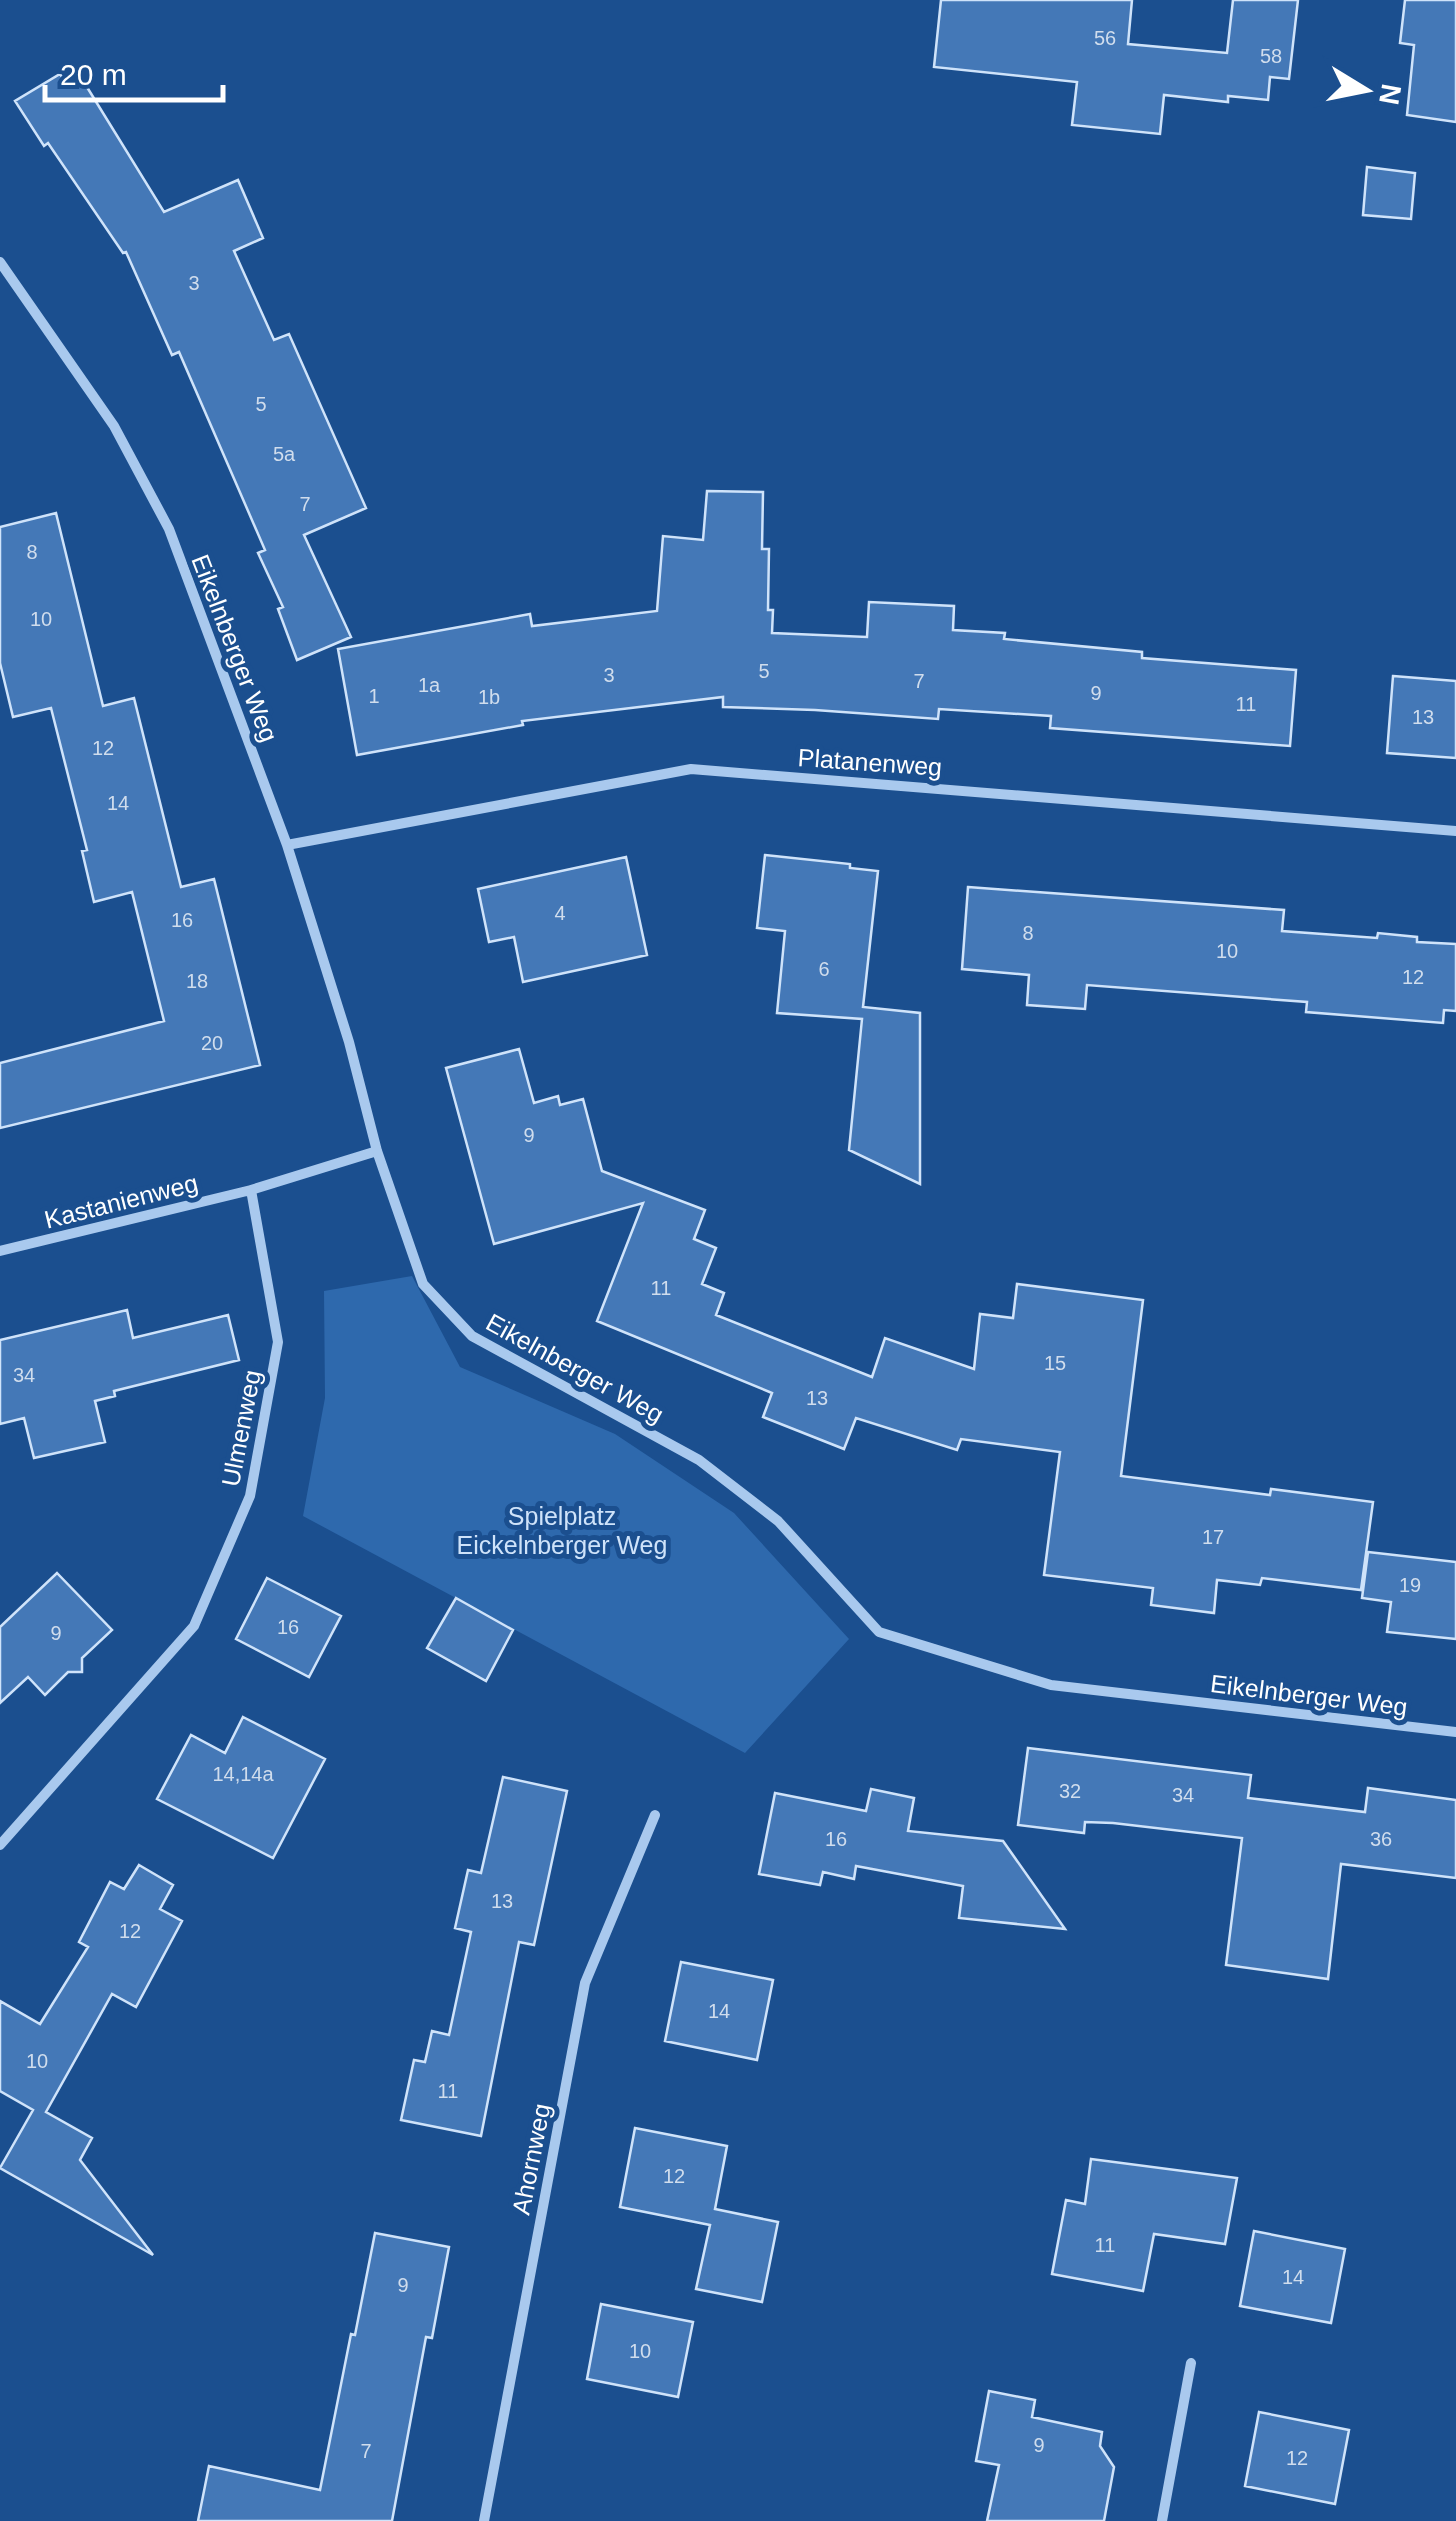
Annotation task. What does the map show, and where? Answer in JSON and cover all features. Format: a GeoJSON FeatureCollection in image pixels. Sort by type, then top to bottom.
{"type":"FeatureCollection","features":[{"type":"Feature","properties":{"kind":"street","name":"Eikelnberger Weg"},"geometry":{"type":"LineString","coordinates":[[0,262],[114,426],[169,528],[287,845],[422,1284],[472,1336],[699,1460],[778,1521],[879,1632],[1051,1686],[1456,1732]]}},
{"type":"Feature","properties":{"kind":"street","name":"Platanenweg"},"geometry":{"type":"LineString","coordinates":[[287,845],[691,768],[1456,832]]}},
{"type":"Feature","properties":{"kind":"street"},"geometry":{"type":"LineString","coordinates":[[251,1190],[378,1151]]}},
{"type":"Feature","properties":{"kind":"street","name":"Kastanienweg"},"geometry":{"type":"LineString","coordinates":[[0,1252],[251,1190]]}},
{"type":"Feature","properties":{"kind":"street","name":"Ulmenweg"},"geometry":{"type":"LineString","coordinates":[[0,1845],[194,1626],[250,1496],[278,1342],[251,1190]]}},
{"type":"Feature","properties":{"kind":"street","name":"Ahornweg"},"geometry":{"type":"LineString","coordinates":[[484,2521],[584,1983],[656,1815]]}},
{"type":"Feature","properties":{"kind":"street"},"geometry":{"type":"LineString","coordinates":[[1162,2521],[1191,2363]]}},
{"type":"Feature","properties":{"kind":"green space","name":"Spielplatz Eickelnberger Weg"},"geometry":{"type":"Polygon","coordinates":[[[412,1276],[460,1367],[615,1434],[734,1513],[849,1639],[745,1753],[303,1516],[325,1398],[324,1291],[412,1276]]]}},
{"type":"Feature","properties":{"kind":"building"},"geometry":{"type":"Polygon","coordinates":[[[941,0],[1132,0],[1128,44],[1227,53],[1233,0],[1298,0],[1289,79],[1270,77],[1268,100],[1228,96],[1228,102],[1164,95],[1160,134],[1072,125],[1077,82],[934,67],[941,0]]]}},
{"type":"Feature","properties":{"kind":"building"},"geometry":{"type":"Polygon","coordinates":[[[1405,0],[1456,0],[1456,122],[1407,115],[1414,45],[1400,43],[1405,0]]]}},
{"type":"Feature","properties":{"kind":"building"},"geometry":{"type":"Polygon","coordinates":[[[60,74],[68,86],[82,79],[164,212],[238,180],[263,238],[234,251],[274,340],[289,334],[366,508],[304,535],[351,637],[297,660],[278,609],[283,607],[258,553],[265,550],[179,352],[172,355],[126,252],[123,253],[48,143],[44,146],[15,101],[60,74]]]}},
{"type":"Feature","properties":{"kind":"building"},"geometry":{"type":"Polygon","coordinates":[[[1367,167],[1415,173],[1411,219],[1363,215],[1367,167]]]}},
{"type":"Feature","properties":{"kind":"building"},"geometry":{"type":"Polygon","coordinates":[[[707,491],[763,492],[762,549],[769,549],[768,610],[773,610],[772,633],[867,637],[869,602],[954,606],[953,630],[1005,633],[1004,639],[1142,652],[1142,658],[1296,670],[1290,746],[1050,728],[1051,716],[939,709],[938,719],[723,707],[723,697],[522,721],[523,725],[357,755],[338,649],[530,614],[532,626],[657,611],[663,536],[703,540],[707,491]]]}},
{"type":"Feature","properties":{"kind":"building"},"geometry":{"type":"Polygon","coordinates":[[[56,513],[103,706],[134,698],[181,887],[214,879],[260,1065],[0,1128],[0,1063],[164,1021],[132,892],[94,902],[82,851],[87,850],[51,708],[13,717],[0,663],[0,527],[56,513]]]}},
{"type":"Feature","properties":{"kind":"building"},"geometry":{"type":"Polygon","coordinates":[[[1393,676],[1456,681],[1456,758],[1387,753],[1393,676]]]}},
{"type":"Feature","properties":{"kind":"building"},"geometry":{"type":"Polygon","coordinates":[[[765,855],[850,864],[850,868],[878,871],[863,1007],[920,1013],[920,1184],[849,1150],[862,1019],[777,1013],[785,931],[757,928],[765,855]]]}},
{"type":"Feature","properties":{"kind":"building"},"geometry":{"type":"Polygon","coordinates":[[[626,857],[647,955],[523,982],[514,937],[489,942],[478,889],[626,857]]]}},
{"type":"Feature","properties":{"kind":"building"},"geometry":{"type":"Polygon","coordinates":[[[968,887],[1284,910],[1282,931],[1377,938],[1378,933],[1417,937],[1417,942],[1456,944],[1456,1011],[1444,1010],[1443,1023],[1306,1012],[1307,1002],[1087,985],[1085,1009],[1027,1005],[1029,975],[962,969],[968,887]]]}},
{"type":"Feature","properties":{"kind":"building"},"geometry":{"type":"Polygon","coordinates":[[[519,1049],[534,1103],[558,1096],[560,1105],[583,1099],[602,1171],[705,1210],[694,1239],[716,1248],[702,1284],[724,1293],[716,1315],[872,1377],[885,1338],[974,1369],[980,1314],[1013,1318],[1017,1284],[1143,1300],[1121,1476],[1270,1495],[1271,1489],[1373,1502],[1361,1590],[1262,1578],[1260,1585],[1217,1580],[1214,1613],[1151,1605],[1153,1588],[1044,1575],[1060,1452],[961,1439],[957,1450],[856,1418],[844,1449],[763,1417],[772,1393],[597,1321],[643,1203],[494,1244],[446,1068],[519,1049]]]}},
{"type":"Feature","properties":{"kind":"building"},"geometry":{"type":"Polygon","coordinates":[[[127,1310],[133,1338],[228,1315],[239,1360],[114,1391],[115,1396],[95,1401],[105,1442],[34,1458],[24,1418],[0,1424],[0,1340],[127,1310]]]}},
{"type":"Feature","properties":{"kind":"building"},"geometry":{"type":"Polygon","coordinates":[[[1368,1552],[1456,1562],[1456,1639],[1387,1632],[1391,1602],[1362,1598],[1368,1552]]]}},
{"type":"Feature","properties":{"kind":"building"},"geometry":{"type":"Polygon","coordinates":[[[57,1573],[112,1630],[82,1658],[82,1672],[68,1672],[45,1695],[28,1677],[0,1703],[0,1627],[57,1573]]]}},
{"type":"Feature","properties":{"kind":"building"},"geometry":{"type":"Polygon","coordinates":[[[267,1578],[341,1616],[309,1677],[236,1639],[267,1578]]]}},
{"type":"Feature","properties":{"kind":"building"},"geometry":{"type":"Polygon","coordinates":[[[456,1598],[513,1630],[486,1681],[427,1648],[456,1598]]]}},
{"type":"Feature","properties":{"kind":"building"},"geometry":{"type":"Polygon","coordinates":[[[243,1717],[325,1759],[273,1858],[157,1799],[191,1735],[225,1753],[243,1717]]]}},
{"type":"Feature","properties":{"kind":"building"},"geometry":{"type":"Polygon","coordinates":[[[1028,1748],[1251,1775],[1248,1798],[1365,1812],[1368,1788],[1456,1800],[1456,1878],[1341,1864],[1328,1979],[1226,1965],[1242,1838],[1113,1823],[1085,1822],[1084,1833],[1018,1825],[1028,1748]]]}},
{"type":"Feature","properties":{"kind":"building"},"geometry":{"type":"Polygon","coordinates":[[[503,1777],[567,1791],[534,1945],[519,1942],[481,2136],[401,2120],[414,2060],[425,2062],[432,2031],[449,2035],[471,1932],[455,1928],[468,1870],[481,1873],[503,1777]]]}},
{"type":"Feature","properties":{"kind":"building"},"geometry":{"type":"Polygon","coordinates":[[[871,1789],[914,1798],[908,1831],[1003,1841],[1065,1929],[959,1918],[963,1886],[856,1866],[854,1879],[823,1872],[820,1885],[759,1874],[775,1793],[866,1811],[871,1789]]]}},
{"type":"Feature","properties":{"kind":"building"},"geometry":{"type":"Polygon","coordinates":[[[139,1865],[173,1885],[160,1909],[182,1921],[136,2007],[112,1994],[46,2112],[92,2138],[80,2160],[153,2255],[0,2168],[33,2110],[0,2091],[0,2001],[40,2024],[88,1947],[79,1942],[110,1882],[124,1889],[139,1865]]]}},
{"type":"Feature","properties":{"kind":"building"},"geometry":{"type":"Polygon","coordinates":[[[681,1962],[773,1980],[757,2060],[665,2041],[681,1962]]]}},
{"type":"Feature","properties":{"kind":"building"},"geometry":{"type":"Polygon","coordinates":[[[635,2128],[727,2146],[715,2209],[778,2222],[762,2302],[696,2289],[710,2225],[620,2207],[635,2128]]]}},
{"type":"Feature","properties":{"kind":"building"},"geometry":{"type":"Polygon","coordinates":[[[1091,2159],[1237,2178],[1225,2244],[1154,2234],[1143,2291],[1052,2274],[1066,2200],[1085,2204],[1091,2159]]]}},
{"type":"Feature","properties":{"kind":"building"},"geometry":{"type":"Polygon","coordinates":[[[1254,2231],[1345,2249],[1331,2323],[1240,2306],[1254,2231]]]}},
{"type":"Feature","properties":{"kind":"building"},"geometry":{"type":"Polygon","coordinates":[[[375,2233],[449,2247],[432,2338],[426,2337],[392,2521],[198,2521],[209,2466],[320,2490],[375,2233]]]}},
{"type":"Feature","properties":{"kind":"building"},"geometry":{"type":"Polygon","coordinates":[[[601,2304],[693,2322],[678,2397],[587,2379],[601,2304]]]}},
{"type":"Feature","properties":{"kind":"building"},"geometry":{"type":"Polygon","coordinates":[[[989,2391],[1035,2400],[1032,2417],[1102,2432],[1100,2446],[1114,2467],[1104,2521],[987,2521],[999,2465],[976,2461],[989,2391]]]}},
{"type":"Feature","properties":{"kind":"building"},"geometry":{"type":"Polygon","coordinates":[[[1259,2412],[1349,2430],[1335,2504],[1245,2486],[1259,2412]]]}}]}
